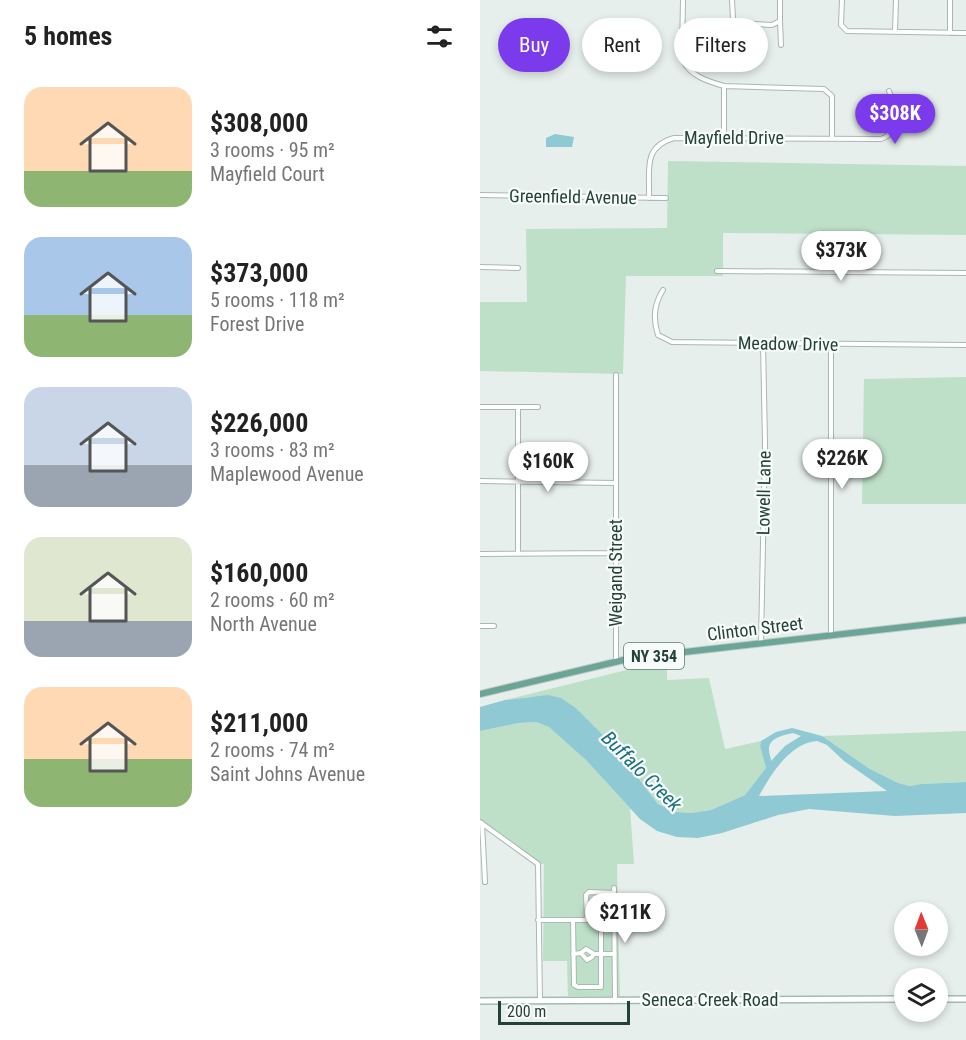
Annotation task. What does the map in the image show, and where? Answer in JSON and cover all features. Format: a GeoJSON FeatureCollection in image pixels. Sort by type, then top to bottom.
{"type":"FeatureCollection","features":[{"type":"Feature","properties":{"kind":"main road","name":"Clinton Street"},"geometry":{"type":"LineString","coordinates":[[480,694],[632,658],[966,620]]}},
{"type":"Feature","properties":{"kind":"street"},"geometry":{"type":"LineString","coordinates":[[683,0],[683,18]]}},
{"type":"Feature","properties":{"kind":"street"},"geometry":{"type":"LineString","coordinates":[[732,0],[735,23],[772,25],[780,21]]}},
{"type":"Feature","properties":{"kind":"street"},"geometry":{"type":"LineString","coordinates":[[780,0],[781,45]]}},
{"type":"Feature","properties":{"kind":"street"},"geometry":{"type":"LineString","coordinates":[[842,0],[841,25],[847,31],[966,33]]}},
{"type":"Feature","properties":{"kind":"street"},"geometry":{"type":"LineString","coordinates":[[895,32],[896,0]]}},
{"type":"Feature","properties":{"kind":"street"},"geometry":{"type":"LineString","coordinates":[[950,0],[950,33]]}},
{"type":"Feature","properties":{"kind":"street"},"geometry":{"type":"LineString","coordinates":[[692,72],[711,83],[724,86],[824,89],[831,96],[832,139]]}},
{"type":"Feature","properties":{"kind":"street"},"geometry":{"type":"LineString","coordinates":[[724,86],[724,138]]}},
{"type":"Feature","properties":{"kind":"street","name":"Mayfield Drive"},"geometry":{"type":"LineString","coordinates":[[649,198],[651,156],[657,145],[674,138],[881,139],[890,136],[895,126],[895,112],[889,90]]}},
{"type":"Feature","properties":{"kind":"street","name":"Greenfield Avenue"},"geometry":{"type":"LineString","coordinates":[[480,195],[666,198]]}},
{"type":"Feature","properties":{"kind":"street"},"geometry":{"type":"LineString","coordinates":[[480,267],[518,268]]}},
{"type":"Feature","properties":{"kind":"street"},"geometry":{"type":"LineString","coordinates":[[717,271],[966,273]]}},
{"type":"Feature","properties":{"kind":"street","name":"Meadow Drive"},"geometry":{"type":"LineString","coordinates":[[663,290],[658,298],[655,326],[658,335],[672,342],[966,345]]}},
{"type":"Feature","properties":{"kind":"street","name":"Lowell Lane"},"geometry":{"type":"LineString","coordinates":[[761,643],[765,443],[763,343]]}},
{"type":"Feature","properties":{"kind":"street"},"geometry":{"type":"LineString","coordinates":[[831,344],[831,635]]}},
{"type":"Feature","properties":{"kind":"street","name":"Weigand Street"},"geometry":{"type":"LineString","coordinates":[[616,375],[616,662]]}},
{"type":"Feature","properties":{"kind":"street"},"geometry":{"type":"LineString","coordinates":[[480,407],[538,407]]}},
{"type":"Feature","properties":{"kind":"street"},"geometry":{"type":"LineString","coordinates":[[518,408],[518,553]]}},
{"type":"Feature","properties":{"kind":"street"},"geometry":{"type":"LineString","coordinates":[[480,481],[616,483]]}},
{"type":"Feature","properties":{"kind":"street"},"geometry":{"type":"LineString","coordinates":[[480,554],[616,553]]}},
{"type":"Feature","properties":{"kind":"street"},"geometry":{"type":"LineString","coordinates":[[480,626],[494,626]]}},
{"type":"Feature","properties":{"kind":"street"},"geometry":{"type":"LineString","coordinates":[[481,822],[538,864],[540,1001]]}},
{"type":"Feature","properties":{"kind":"street"},"geometry":{"type":"LineString","coordinates":[[481,822],[485,882]]}},
{"type":"Feature","properties":{"kind":"street"},"geometry":{"type":"LineString","coordinates":[[587,920],[586,895],[589,892],[614,890],[615,1001]]}},
{"type":"Feature","properties":{"kind":"street"},"geometry":{"type":"LineString","coordinates":[[538,920],[573,920],[587,920],[601,921],[602,984],[598,988],[574,985],[573,920]]}},
{"type":"Feature","properties":{"kind":"street"},"geometry":{"type":"LineString","coordinates":[[573,954],[581,953],[586,949],[591,950],[594,954]]}},
{"type":"Feature","properties":{"kind":"street"},"geometry":{"type":"LineString","coordinates":[[581,953],[587,960],[594,954],[615,954]]}},
{"type":"Feature","properties":{"kind":"street","name":"Seneca Creek Road"},"geometry":{"type":"LineString","coordinates":[[480,1001],[894,999]]}},
{"type":"Feature","properties":{"kind":"street"},"geometry":{"type":"LineString","coordinates":[[948,999],[966,999]]}},
{"type":"Feature","properties":{"kind":"green space"},"geometry":{"type":"Polygon","coordinates":[[[668,161],[966,166],[966,235],[723,233],[723,276],[626,276],[623,374],[480,371],[480,302],[527,302],[526,229],[667,228],[668,161]]]}},
{"type":"Feature","properties":{"kind":"green space"},"geometry":{"type":"Polygon","coordinates":[[[966,377],[966,504],[862,504],[864,379],[966,377]]]}},
{"type":"Feature","properties":{"kind":"green space"},"geometry":{"type":"Polygon","coordinates":[[[667,660],[667,680],[709,678],[725,749],[761,741],[760,746],[766,768],[745,795],[711,810],[691,813],[676,812],[658,804],[613,745],[577,709],[529,697],[505,700],[667,660]]]}},
{"type":"Feature","properties":{"kind":"green space"},"geometry":{"type":"Polygon","coordinates":[[[536,722],[549,727],[563,738],[630,808],[634,864],[617,864],[620,996],[568,996],[567,961],[543,961],[544,864],[538,864],[480,822],[480,731],[536,722]]]}},
{"type":"Feature","properties":{"kind":"green space"},"geometry":{"type":"Polygon","coordinates":[[[966,731],[966,782],[910,786],[898,783],[870,769],[822,736],[966,731]]]}},
{"type":"Feature","properties":{"kind":"water"},"geometry":{"type":"Polygon","coordinates":[[[555,134],[574,137],[572,147],[546,147],[546,138],[555,134]]]}},
{"type":"Feature","properties":{"kind":"water"},"geometry":{"type":"Polygon","coordinates":[[[548,695],[561,698],[577,709],[613,745],[658,804],[676,812],[691,813],[711,810],[745,795],[766,768],[760,746],[761,741],[776,732],[792,728],[822,736],[870,769],[898,783],[910,786],[966,782],[966,813],[895,816],[809,809],[778,815],[722,833],[698,838],[677,837],[657,831],[640,819],[586,760],[549,727],[536,722],[480,731],[480,707],[505,700],[548,695]],[[793,733],[777,738],[771,743],[769,750],[771,761],[785,746],[801,736],[793,733]],[[817,741],[798,747],[790,753],[769,778],[759,796],[887,791],[844,761],[827,745],[817,741]]]}},
{"type":"Feature","properties":{"kind":"water label","name":"Buffalo Creek"},"geometry":{"type":"Point","coordinates":[642,771]}}]}
